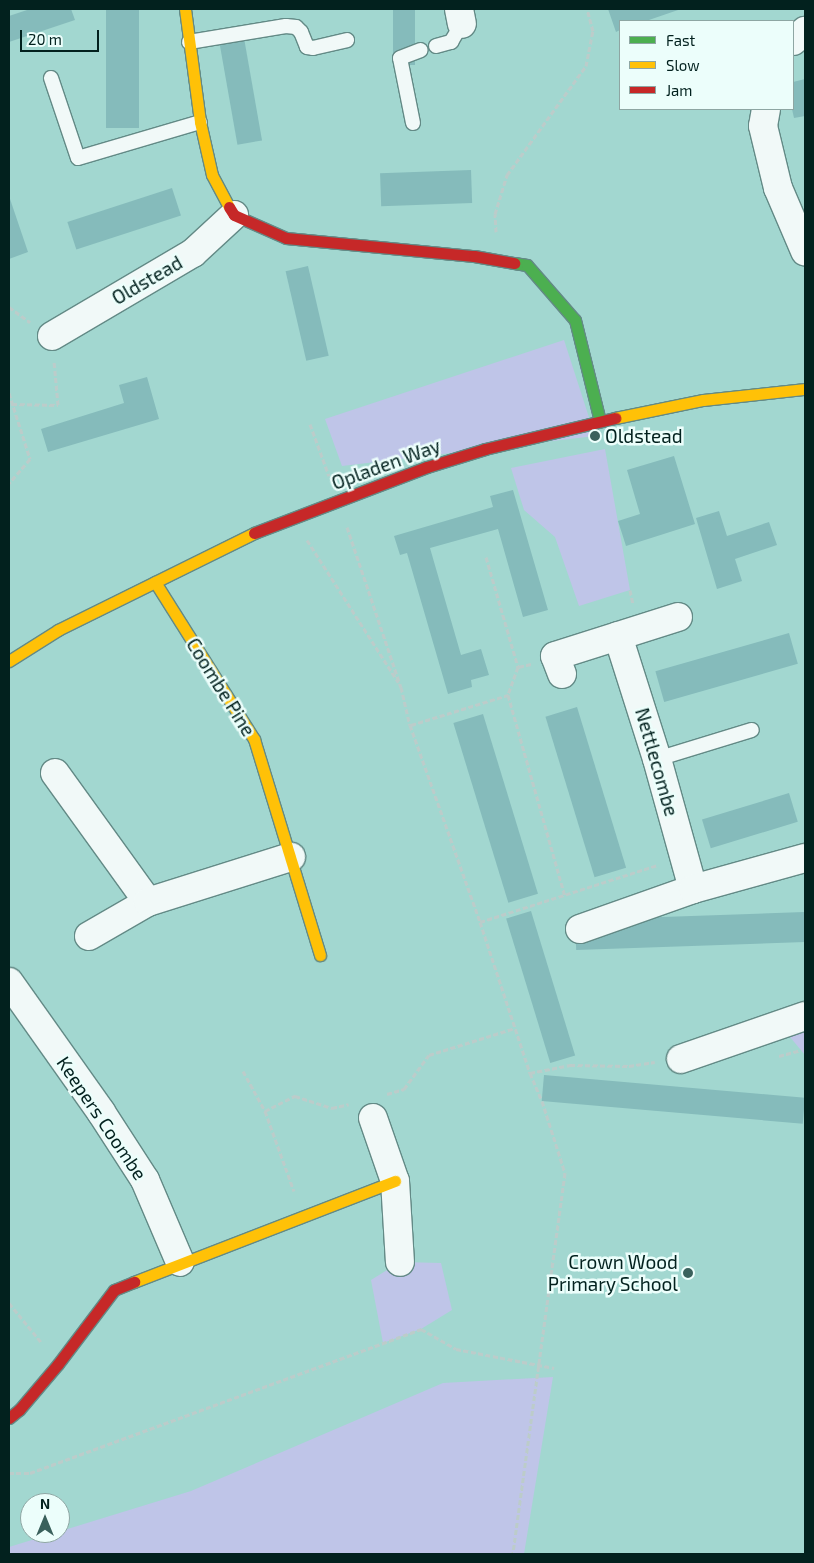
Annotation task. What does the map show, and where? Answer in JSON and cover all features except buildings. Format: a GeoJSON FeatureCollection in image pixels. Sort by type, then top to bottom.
{"type":"FeatureCollection","features":[{"type":"Feature","properties":{"kind":"street"},"geometry":{"type":"LineString","coordinates":[[185,9],[200,122],[212,175],[234,215],[286,238],[474,256],[527,265],[575,320],[600,421]]}},
{"type":"Feature","properties":{"kind":"street"},"geometry":{"type":"LineString","coordinates":[[794,40],[805,31]]}},
{"type":"Feature","properties":{"kind":"street"},"geometry":{"type":"LineString","coordinates":[[766,110],[764,126],[778,188],[805,251]]}},
{"type":"Feature","properties":{"kind":"street","name":"Oldstead"},"geometry":{"type":"LineString","coordinates":[[52,336],[193,253],[234,215]]}},
{"type":"Feature","properties":{"kind":"street","name":"Opladen Way"},"geometry":{"type":"LineString","coordinates":[[9,661],[58,630],[241,539],[307,511],[427,467],[485,449],[600,421],[703,400],[805,389]]}},
{"type":"Feature","properties":{"kind":"street","name":"Coombe Pine"},"geometry":{"type":"LineString","coordinates":[[155,582],[254,739],[320,955]]}},
{"type":"Feature","properties":{"kind":"street"},"geometry":{"type":"LineString","coordinates":[[559,665],[618,636],[678,617]]}},
{"type":"Feature","properties":{"kind":"street","name":"Nettlecombe"},"geometry":{"type":"LineString","coordinates":[[618,636],[657,758],[693,889]]}},
{"type":"Feature","properties":{"kind":"street"},"geometry":{"type":"LineString","coordinates":[[55,773],[148,902]]}},
{"type":"Feature","properties":{"kind":"street"},"geometry":{"type":"LineString","coordinates":[[90,936],[148,902],[291,857]]}},
{"type":"Feature","properties":{"kind":"street"},"geometry":{"type":"LineString","coordinates":[[580,928],[693,889],[805,858]]}},
{"type":"Feature","properties":{"kind":"street","name":"Keepers Coombe"},"geometry":{"type":"LineString","coordinates":[[9,982],[101,1112],[145,1180],[180,1262]]}},
{"type":"Feature","properties":{"kind":"street"},"geometry":{"type":"LineString","coordinates":[[681,1058],[805,1016]]}},
{"type":"Feature","properties":{"kind":"street"},"geometry":{"type":"LineString","coordinates":[[366,1110],[395,1180],[400,1262]]}},
{"type":"Feature","properties":{"kind":"street"},"geometry":{"type":"LineString","coordinates":[[9,1418],[20,1410],[58,1364],[114,1290],[180,1262],[395,1180]]}},
{"type":"Feature","properties":{"kind":"lane"},"geometry":{"type":"LineString","coordinates":[[436,46],[451,42],[460,16]]}},
{"type":"Feature","properties":{"kind":"lane"},"geometry":{"type":"LineString","coordinates":[[189,42],[286,26],[296,27],[301,32],[307,47],[313,48],[346,40]]}},
{"type":"Feature","properties":{"kind":"lane"},"geometry":{"type":"LineString","coordinates":[[413,123],[400,58],[422,50]]}},
{"type":"Feature","properties":{"kind":"lane"},"geometry":{"type":"LineString","coordinates":[[51,78],[78,158],[200,122]]}},
{"type":"Feature","properties":{"kind":"lane"},"geometry":{"type":"LineString","coordinates":[[657,758],[752,730]]}},
{"type":"Feature","properties":{"kind":"path"},"geometry":{"type":"LineString","coordinates":[[496,239],[495,214],[507,175],[586,66],[593,31],[587,9]]}},
{"type":"Feature","properties":{"kind":"path"},"geometry":{"type":"LineString","coordinates":[[9,308],[52,336],[58,405],[12,404]]}},
{"type":"Feature","properties":{"kind":"path"},"geometry":{"type":"LineString","coordinates":[[9,393],[30,459],[9,483]]}},
{"type":"Feature","properties":{"kind":"path"},"geometry":{"type":"LineString","coordinates":[[310,424],[331,481]]}},
{"type":"Feature","properties":{"kind":"path"},"geometry":{"type":"LineString","coordinates":[[347,527],[401,687],[410,726],[480,922],[530,1074],[542,1101],[564,1173],[513,1554]]}},
{"type":"Feature","properties":{"kind":"path"},"geometry":{"type":"LineString","coordinates":[[302,532],[401,687]]}},
{"type":"Feature","properties":{"kind":"path"},"geometry":{"type":"LineString","coordinates":[[486,557],[518,667],[508,695],[564,896]]}},
{"type":"Feature","properties":{"kind":"path"},"geometry":{"type":"LineString","coordinates":[[518,667],[559,665]]}},
{"type":"Feature","properties":{"kind":"path"},"geometry":{"type":"LineString","coordinates":[[410,726],[508,695]]}},
{"type":"Feature","properties":{"kind":"path"},"geometry":{"type":"LineString","coordinates":[[480,922],[684,856]]}},
{"type":"Feature","properties":{"kind":"path"},"geometry":{"type":"LineString","coordinates":[[385,1094],[404,1089],[430,1055],[515,1028]]}},
{"type":"Feature","properties":{"kind":"path"},"geometry":{"type":"LineString","coordinates":[[530,1074],[570,1065],[629,1066],[681,1058]]}},
{"type":"Feature","properties":{"kind":"path"},"geometry":{"type":"LineString","coordinates":[[244,1071],[265,1111],[303,1215]]}},
{"type":"Feature","properties":{"kind":"path"},"geometry":{"type":"LineString","coordinates":[[265,1111],[295,1096],[332,1108],[366,1110]]}},
{"type":"Feature","properties":{"kind":"path"},"geometry":{"type":"LineString","coordinates":[[9,1303],[58,1364]]}},
{"type":"Feature","properties":{"kind":"path"},"geometry":{"type":"LineString","coordinates":[[9,1474],[30,1474],[421,1328],[456,1349],[554,1368]]}},
{"type":"Feature","properties":{"kind":"shaded area"},"geometry":{"type":"Polygon","coordinates":[[[564,340],[595,436],[342,466],[325,419],[564,340]]]}},
{"type":"Feature","properties":{"kind":"shaded area"},"geometry":{"type":"Polygon","coordinates":[[[605,449],[630,590],[579,606],[555,537],[524,510],[511,468],[605,449]]]}},
{"type":"Feature","properties":{"kind":"shaded area"},"geometry":{"type":"Polygon","coordinates":[[[805,1016],[805,1055],[780,1025],[805,1016]]]}},
{"type":"Feature","properties":{"kind":"shaded area"},"geometry":{"type":"Polygon","coordinates":[[[400,1262],[441,1263],[452,1310],[421,1329],[383,1343],[371,1280],[400,1262]]]}},
{"type":"Feature","properties":{"kind":"shaded area"},"geometry":{"type":"Polygon","coordinates":[[[553,1377],[524,1554],[9,1554],[9,1547],[22,1543],[70,1543],[70,1528],[191,1491],[443,1383],[553,1377]]]}},
{"type":"Feature","properties":{"kind":"traffic: fast"},"geometry":{"type":"LineString","coordinates":[[514,263],[527,265],[575,320],[600,421]]}},
{"type":"Feature","properties":{"kind":"traffic: slow"},"geometry":{"type":"LineString","coordinates":[[185,9],[200,122],[212,175],[229,207]]}},
{"type":"Feature","properties":{"kind":"traffic: slow"},"geometry":{"type":"LineString","coordinates":[[615,418],[703,400],[805,389]]}},
{"type":"Feature","properties":{"kind":"traffic: slow"},"geometry":{"type":"LineString","coordinates":[[9,661],[58,630],[254,533]]}},
{"type":"Feature","properties":{"kind":"traffic: slow"},"geometry":{"type":"LineString","coordinates":[[155,582],[254,739],[320,955]]}},
{"type":"Feature","properties":{"kind":"traffic: slow"},"geometry":{"type":"LineString","coordinates":[[134,1282],[395,1181]]}},
{"type":"Feature","properties":{"kind":"traffic: jam"},"geometry":{"type":"LineString","coordinates":[[229,207],[234,215],[286,238],[474,256],[514,263]]}},
{"type":"Feature","properties":{"kind":"traffic: jam"},"geometry":{"type":"LineString","coordinates":[[254,533],[427,467],[485,449],[615,418]]}},
{"type":"Feature","properties":{"kind":"traffic: jam"},"geometry":{"type":"LineString","coordinates":[[9,1418],[19,1410],[58,1364],[114,1290],[134,1282]]}},
{"type":"Feature","properties":{"kind":"place","name":"Oldstead"},"geometry":{"type":"Point","coordinates":[595,436]}},
{"type":"Feature","properties":{"kind":"place","name":"Crown Wood Primary School"},"geometry":{"type":"Point","coordinates":[688,1273]}}]}
